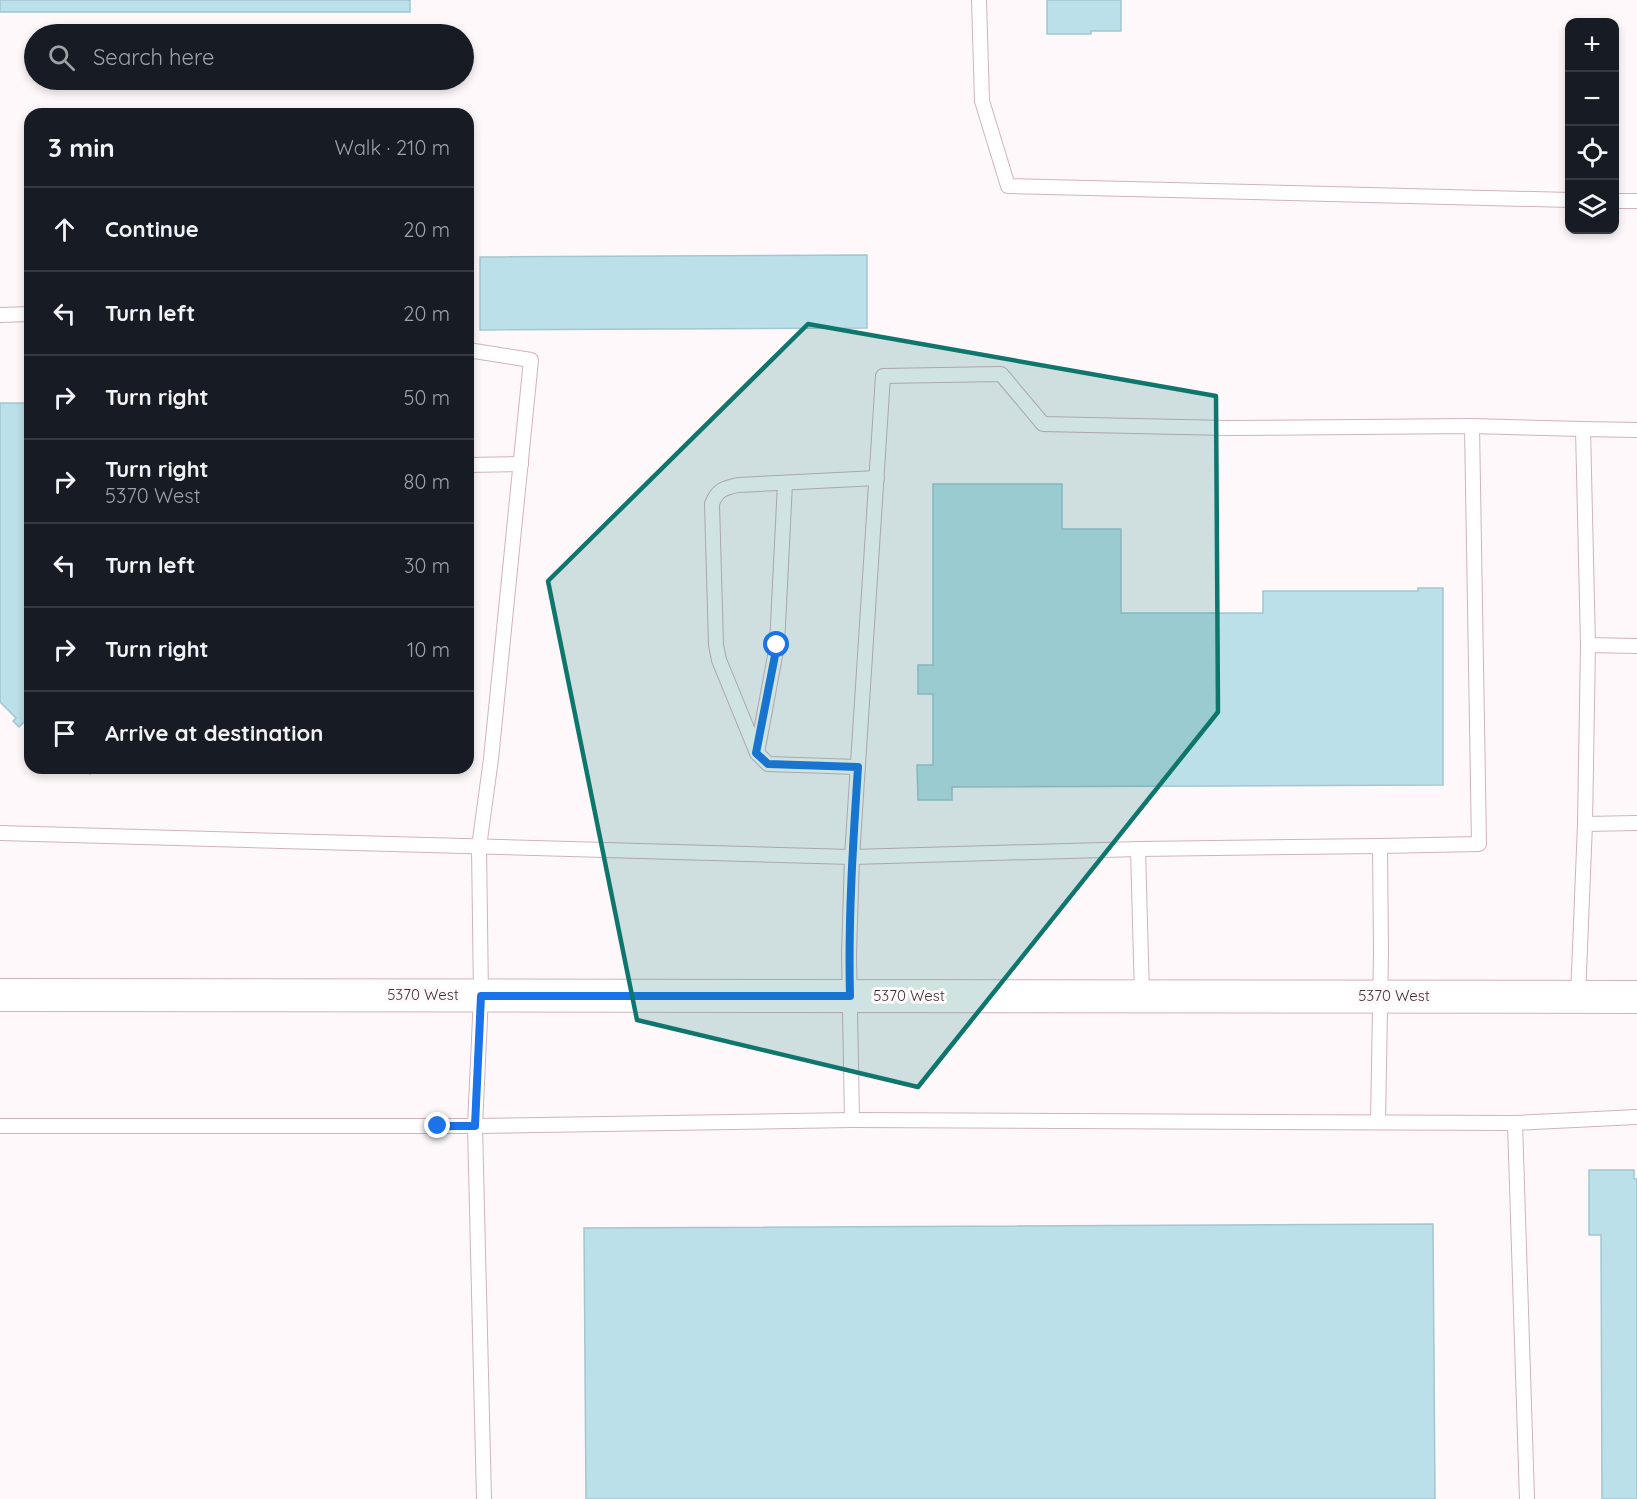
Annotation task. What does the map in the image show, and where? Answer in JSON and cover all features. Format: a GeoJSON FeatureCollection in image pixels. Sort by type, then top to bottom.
{"type":"FeatureCollection","features":[{"type":"Feature","properties":{"kind":"street","name":"5370 West"},"geometry":{"type":"LineString","coordinates":[[0,995],[1637,997]]}},
{"type":"Feature","properties":{"kind":"lane"},"geometry":{"type":"LineString","coordinates":[[979,0],[982,101],[1008,186],[1565,200]]}},
{"type":"Feature","properties":{"kind":"lane"},"geometry":{"type":"LineString","coordinates":[[1619,201],[1637,201]]}},
{"type":"Feature","properties":{"kind":"lane"},"geometry":{"type":"LineString","coordinates":[[0,315],[24,314]]}},
{"type":"Feature","properties":{"kind":"lane"},"geometry":{"type":"LineString","coordinates":[[474,351],[531,360],[491,759],[479,847],[481,996],[475,1126],[484,1499]]}},
{"type":"Feature","properties":{"kind":"lane"},"geometry":{"type":"LineString","coordinates":[[852,1120],[849,954],[852,856],[883,376],[1001,374],[1043,424],[1227,428],[1472,426],[1637,430]]}},
{"type":"Feature","properties":{"kind":"lane"},"geometry":{"type":"LineString","coordinates":[[0,833],[852,856],[1479,844],[1472,426]]}},
{"type":"Feature","properties":{"kind":"lane"},"geometry":{"type":"LineString","coordinates":[[1578,997],[1585,824],[1588,645],[1584,429]]}},
{"type":"Feature","properties":{"kind":"lane"},"geometry":{"type":"LineString","coordinates":[[474,465],[520,464]]}},
{"type":"Feature","properties":{"kind":"lane"},"geometry":{"type":"LineString","coordinates":[[858,767],[768,764],[756,753],[725,675],[716,645],[712,504],[715,494],[738,485],[877,478]]}},
{"type":"Feature","properties":{"kind":"lane"},"geometry":{"type":"LineString","coordinates":[[756,753],[777,645],[785,483]]}},
{"type":"Feature","properties":{"kind":"lane"},"geometry":{"type":"LineString","coordinates":[[1588,645],[1637,646]]}},
{"type":"Feature","properties":{"kind":"lane"},"geometry":{"type":"LineString","coordinates":[[1585,824],[1637,823]]}},
{"type":"Feature","properties":{"kind":"lane"},"geometry":{"type":"LineString","coordinates":[[1378,1122],[1380,846]]}},
{"type":"Feature","properties":{"kind":"lane"},"geometry":{"type":"LineString","coordinates":[[1138,849],[1142,996]]}},
{"type":"Feature","properties":{"kind":"lane"},"geometry":{"type":"LineString","coordinates":[[0,1126],[475,1126],[852,1120],[1515,1124],[1637,1117]]}},
{"type":"Feature","properties":{"kind":"lane"},"geometry":{"type":"LineString","coordinates":[[1515,1124],[1527,1499]]}},
{"type":"Feature","properties":{"kind":"highlighted area"},"geometry":{"type":"Polygon","coordinates":[[[808,324],[1216,396],[1218,712],[918,1087],[637,1020],[548,581],[808,324]]]}},
{"type":"Feature","properties":{"kind":"building"},"geometry":{"type":"Polygon","coordinates":[[[0,0],[410,0],[410,12],[0,12],[0,0]]]}},
{"type":"Feature","properties":{"kind":"building"},"geometry":{"type":"Polygon","coordinates":[[[1047,0],[1121,0],[1121,31],[1047,34],[1047,0]]]}},
{"type":"Feature","properties":{"kind":"building"},"geometry":{"type":"Polygon","coordinates":[[[867,255],[867,328],[480,330],[480,257],[867,255]]]}},
{"type":"Feature","properties":{"kind":"building"},"geometry":{"type":"Polygon","coordinates":[[[0,403],[24,403],[24,722],[19,727],[13,721],[16,718],[0,702],[0,403]]]}},
{"type":"Feature","properties":{"kind":"building"},"geometry":{"type":"Polygon","coordinates":[[[933,484],[1062,484],[1062,529],[1121,529],[1121,613],[1263,613],[1263,591],[1418,591],[1418,588],[1443,588],[1443,785],[952,787],[952,800],[918,800],[917,765],[933,765],[933,694],[918,694],[918,665],[933,665],[933,484]]]}},
{"type":"Feature","properties":{"kind":"building"},"geometry":{"type":"Polygon","coordinates":[[[1589,1170],[1634,1170],[1634,1179],[1637,1179],[1637,1499],[1602,1499],[1601,1235],[1589,1235],[1589,1170]]]}},
{"type":"Feature","properties":{"kind":"building"},"geometry":{"type":"Polygon","coordinates":[[[1433,1224],[1435,1499],[586,1499],[584,1228],[1433,1224]]]}},
{"type":"Feature","properties":{"kind":"route"},"geometry":{"type":"LineString","coordinates":[[438,1126],[475,1126],[481,996],[850,996],[852,856],[858,767],[768,764],[756,753],[777,645]]}}]}
